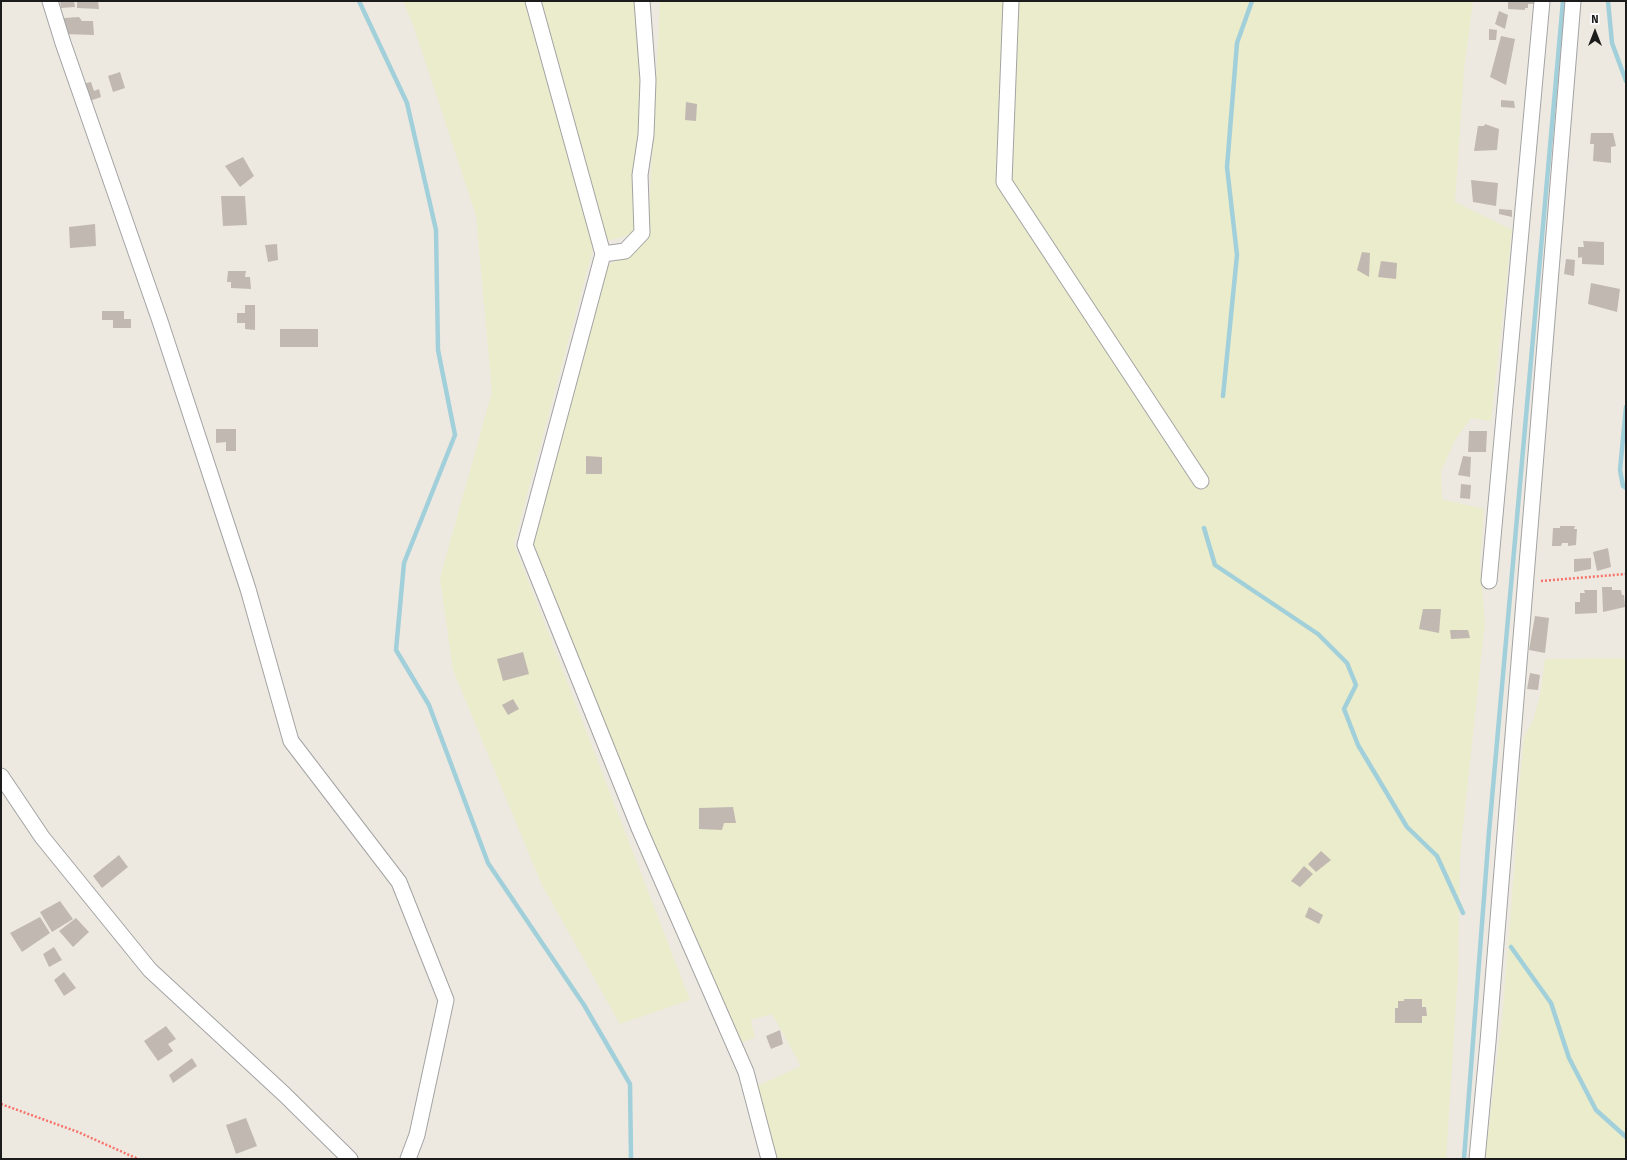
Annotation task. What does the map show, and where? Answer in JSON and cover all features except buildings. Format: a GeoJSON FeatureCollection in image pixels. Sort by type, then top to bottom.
{"type":"FeatureCollection","features":[{"type":"Feature","properties":{"kind":"street"},"geometry":{"type":"LineString","coordinates":[[50,1],[63,44],[160,321],[248,589],[291,741],[399,882],[446,1000],[417,1135],[408,1159]]}},
{"type":"Feature","properties":{"kind":"street"},"geometry":{"type":"LineString","coordinates":[[533,1],[603,254],[525,545],[638,828],[746,1072],[769,1159]]}},
{"type":"Feature","properties":{"kind":"street"},"geometry":{"type":"LineString","coordinates":[[603,254],[625,250],[642,233],[640,175],[646,135],[648,80],[642,1]]}},
{"type":"Feature","properties":{"kind":"street"},"geometry":{"type":"LineString","coordinates":[[1011,1],[1004,182],[1201,481]]}},
{"type":"Feature","properties":{"kind":"street"},"geometry":{"type":"LineString","coordinates":[[1489,581],[1542,1]]}},
{"type":"Feature","properties":{"kind":"street"},"geometry":{"type":"LineString","coordinates":[[1477,1159],[1573,1]]}},
{"type":"Feature","properties":{"kind":"street"},"geometry":{"type":"LineString","coordinates":[[1,776],[42,837],[150,970],[284,1094],[350,1159]]}},
{"type":"Feature","properties":{"kind":"path"},"geometry":{"type":"LineString","coordinates":[[1526,582],[1626,574]]}},
{"type":"Feature","properties":{"kind":"path"},"geometry":{"type":"LineString","coordinates":[[1,1104],[78,1132],[138,1159]]}},
{"type":"Feature","properties":{"kind":"green space"},"geometry":{"type":"Polygon","coordinates":[[[403,1],[639,1],[641,88],[635,233],[594,245],[514,544],[690,1000],[620,1024],[541,883],[453,670],[440,578],[492,392],[476,216],[415,30],[403,1]]]}},
{"type":"Feature","properties":{"kind":"green space"},"geometry":{"type":"Polygon","coordinates":[[[660,1],[1473,1],[1464,70],[1455,202],[1512,230],[1491,421],[1471,418],[1455,440],[1441,471],[1442,499],[1484,509],[1480,563],[1485,623],[1460,855],[1458,973],[1446,1159],[773,1159],[755,1087],[801,1066],[772,1014],[751,1020],[755,1038],[742,1042],[643,827],[533,542],[608,265],[631,253],[648,232],[660,1]]]}},
{"type":"Feature","properties":{"kind":"green space"},"geometry":{"type":"Polygon","coordinates":[[[1626,658],[1626,1159],[1485,1159],[1502,1018],[1524,736],[1533,721],[1540,695],[1545,659],[1626,658]]]}},
{"type":"Feature","properties":{"kind":"waterway"},"geometry":{"type":"LineString","coordinates":[[359,1],[407,103],[436,230],[438,350],[455,435],[404,563],[396,650],[429,705],[488,863],[584,1005],[630,1084],[631,1159]]}},
{"type":"Feature","properties":{"kind":"waterway"},"geometry":{"type":"LineString","coordinates":[[1223,396],[1237,255],[1227,167],[1237,43],[1252,1]]}},
{"type":"Feature","properties":{"kind":"waterway"},"geometry":{"type":"LineString","coordinates":[[1464,1159],[1489,832],[1563,1]]}},
{"type":"Feature","properties":{"kind":"waterway"},"geometry":{"type":"LineString","coordinates":[[1608,1],[1612,43],[1626,81]]}},
{"type":"Feature","properties":{"kind":"waterway"},"geometry":{"type":"LineString","coordinates":[[1626,407],[1620,470],[1623,486],[1626,488]]}},
{"type":"Feature","properties":{"kind":"waterway"},"geometry":{"type":"LineString","coordinates":[[1204,528],[1215,565],[1318,634],[1347,663],[1356,685],[1344,709],[1358,745],[1407,827],[1437,856],[1463,913]]}},
{"type":"Feature","properties":{"kind":"waterway"},"geometry":{"type":"LineString","coordinates":[[1511,947],[1551,1003],[1569,1058],[1596,1110],[1626,1137]]}}]}
